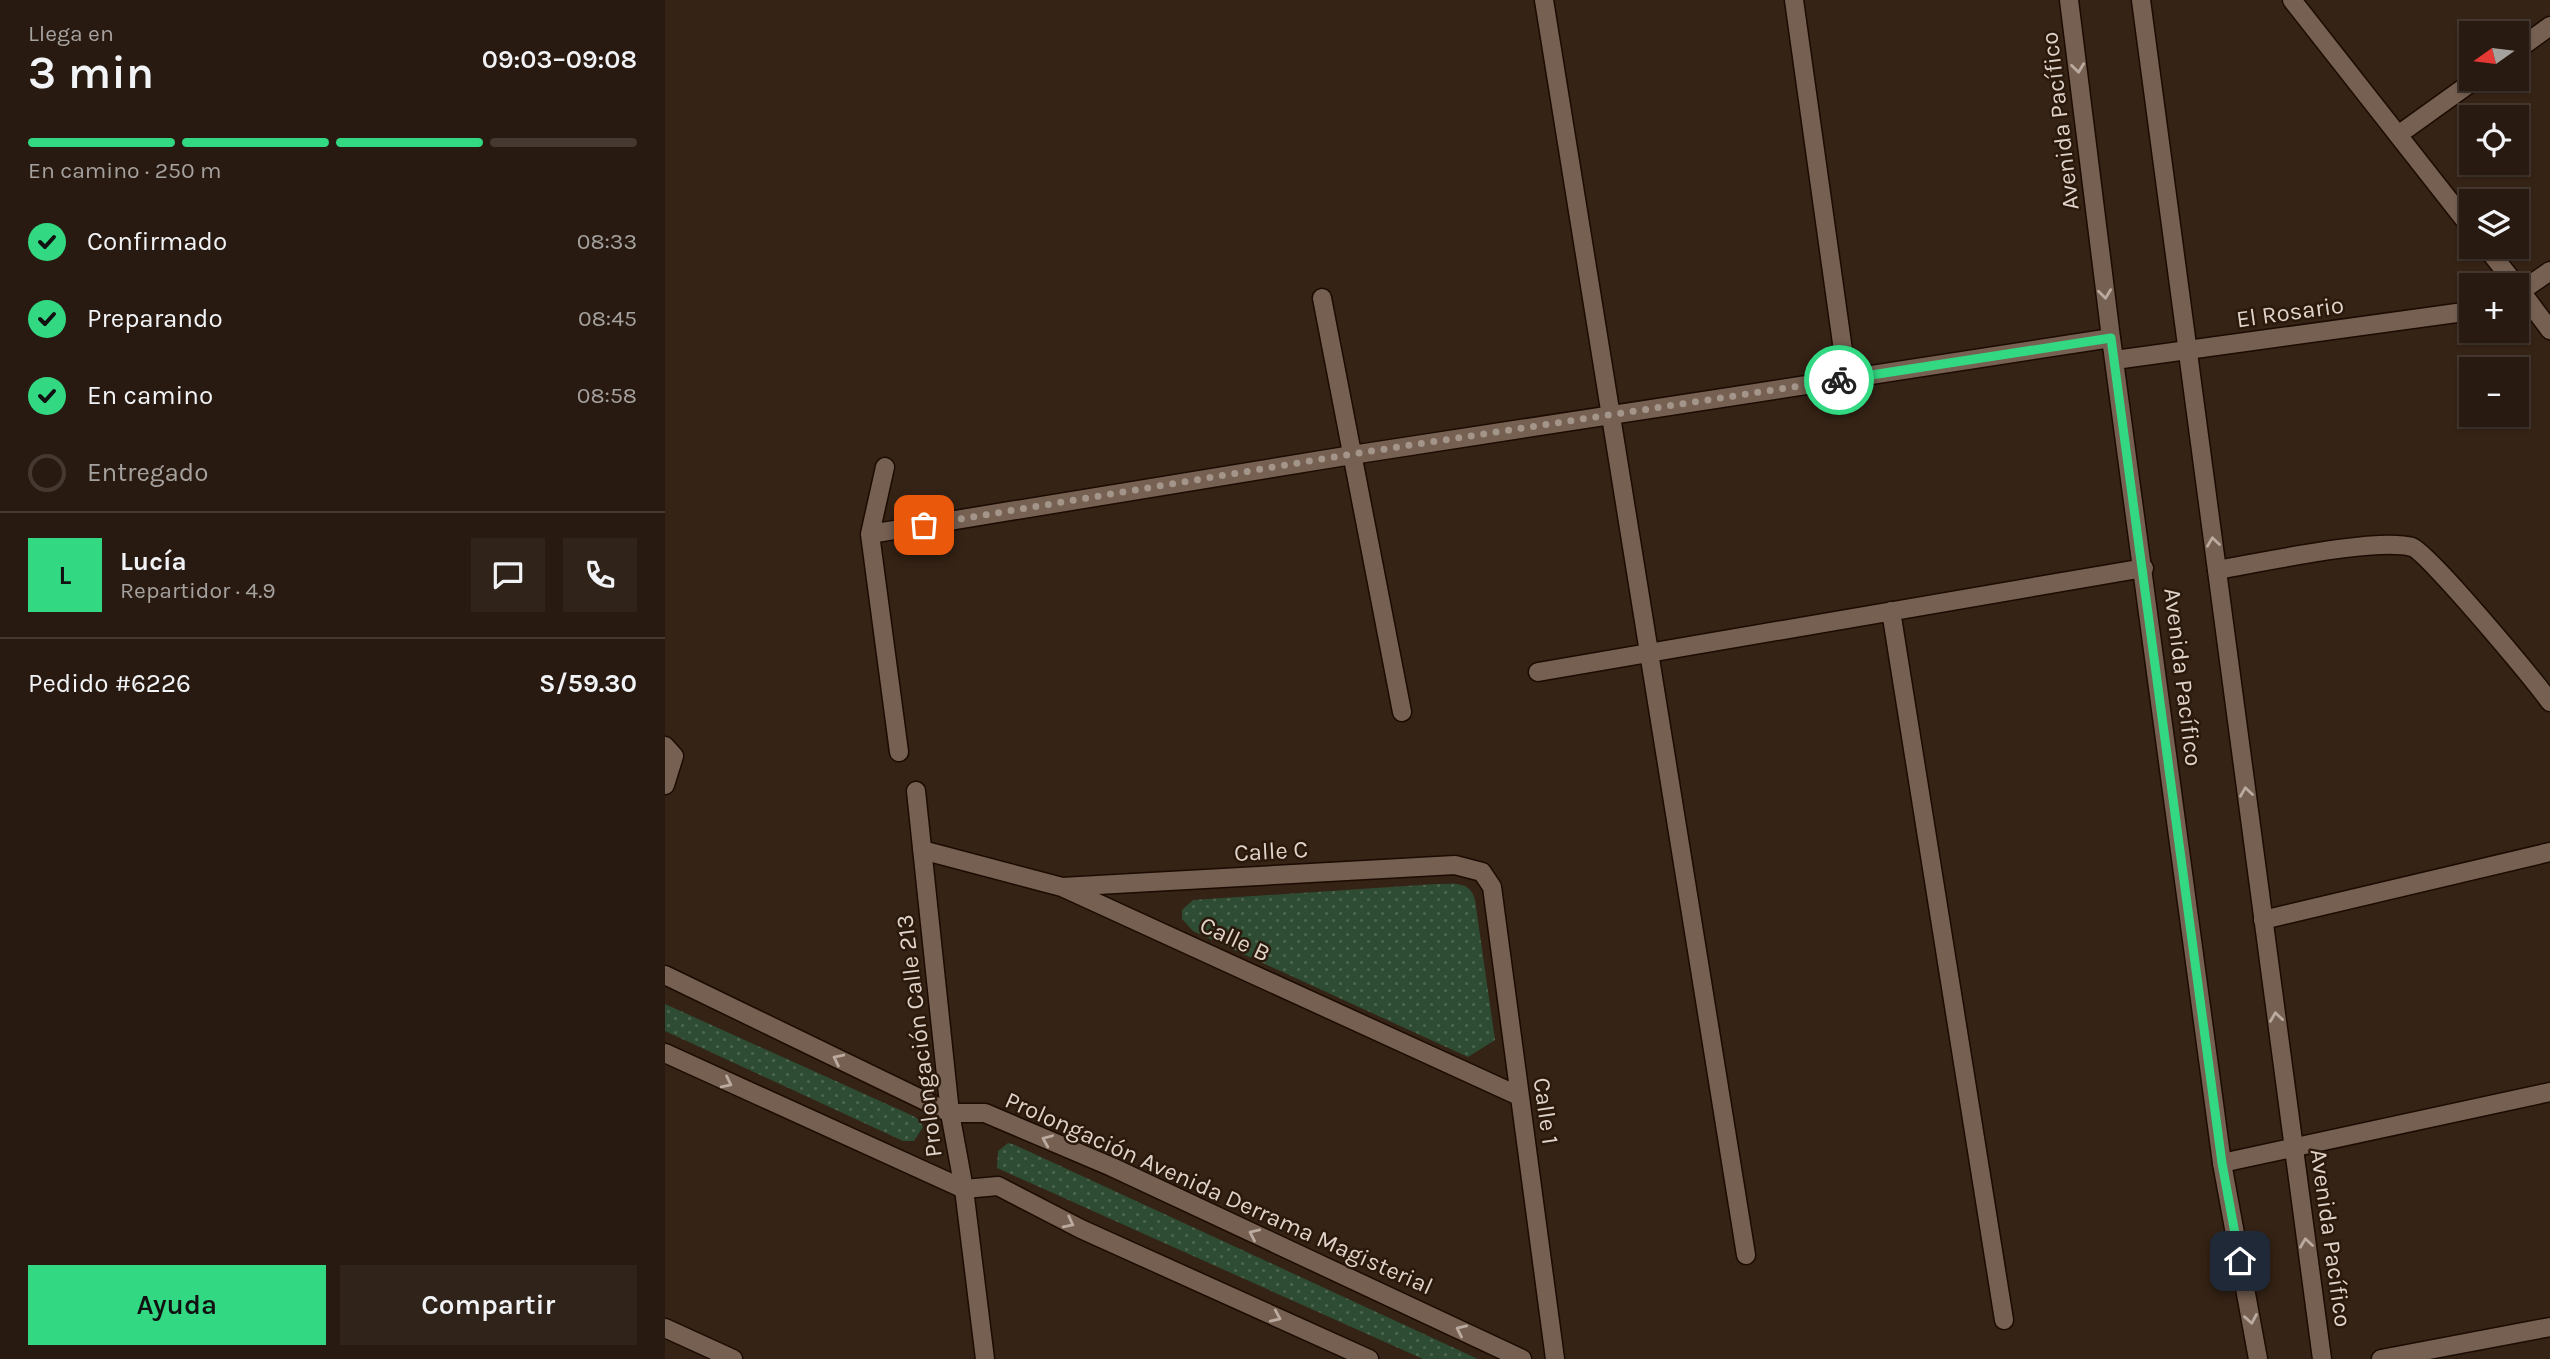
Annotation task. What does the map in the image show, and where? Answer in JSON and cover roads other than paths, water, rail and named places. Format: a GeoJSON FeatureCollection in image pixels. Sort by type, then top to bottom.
{"type":"FeatureCollection","features":[{"type":"Feature","properties":{"kind":"street"},"geometry":{"type":"LineString","coordinates":[[1545,0],[1747,1255]]}},
{"type":"Feature","properties":{"kind":"street"},"geometry":{"type":"LineString","coordinates":[[1794,0],[1847,379]]}},
{"type":"Feature","properties":{"kind":"street","name":"Avenida Pacífico"},"geometry":{"type":"LineString","coordinates":[[2069,0],[2111,338],[2222,1163],[2258,1359]]}},
{"type":"Feature","properties":{"kind":"street","name":"Avenida Pacífico"},"geometry":{"type":"LineString","coordinates":[[2140,0],[2322,1359]]}},
{"type":"Feature","properties":{"kind":"street"},"geometry":{"type":"LineString","coordinates":[[2292,0],[2459,212]]}},
{"type":"Feature","properties":{"kind":"street"},"geometry":{"type":"LineString","coordinates":[[2529,41],[2550,26]]}},
{"type":"Feature","properties":{"kind":"street"},"geometry":{"type":"LineString","coordinates":[[2399,135],[2460,91]]}},
{"type":"Feature","properties":{"kind":"street"},"geometry":{"type":"LineString","coordinates":[[2529,282],[2550,271]]}},
{"type":"Feature","properties":{"kind":"street"},"geometry":{"type":"LineString","coordinates":[[1322,298],[1402,712]]}},
{"type":"Feature","properties":{"kind":"street"},"geometry":{"type":"LineString","coordinates":[[2529,304],[2550,330]]}},
{"type":"Feature","properties":{"kind":"street","name":"El Rosario"},"geometry":{"type":"LineString","coordinates":[[2115,360],[2459,313]]}},
{"type":"Feature","properties":{"kind":"street"},"geometry":{"type":"LineString","coordinates":[[870,534],[1352,454],[2111,338]]}},
{"type":"Feature","properties":{"kind":"street"},"geometry":{"type":"LineString","coordinates":[[885,467],[870,534],[899,752]]}},
{"type":"Feature","properties":{"kind":"street"},"geometry":{"type":"LineString","coordinates":[[2217,570],[2380,545],[2414,548],[2438,570],[2550,702]]}},
{"type":"Feature","properties":{"kind":"street"},"geometry":{"type":"LineString","coordinates":[[1538,672],[2144,568]]}},
{"type":"Feature","properties":{"kind":"street"},"geometry":{"type":"LineString","coordinates":[[1891,611],[2004,1320]]}},
{"type":"Feature","properties":{"kind":"street"},"geometry":{"type":"LineString","coordinates":[[665,746],[674,756],[665,785]]}},
{"type":"Feature","properties":{"kind":"street","name":"Prolongación Calle 213"},"geometry":{"type":"LineString","coordinates":[[916,791],[950,1114],[964,1189],[985,1359]]}},
{"type":"Feature","properties":{"kind":"street","name":"Calle B"},"geometry":{"type":"LineString","coordinates":[[922,850],[1062,887],[1519,1097]]}},
{"type":"Feature","properties":{"kind":"street"},"geometry":{"type":"LineString","coordinates":[[2263,919],[2550,852]]}},
{"type":"Feature","properties":{"kind":"street","name":"Calle C"},"geometry":{"type":"LineString","coordinates":[[1062,887],[1455,865],[1482,872]]}},
{"type":"Feature","properties":{"kind":"street","name":"Calle 1"},"geometry":{"type":"LineString","coordinates":[[1482,872],[1492,887],[1555,1359]]}},
{"type":"Feature","properties":{"kind":"street","name":"Prolongación Avenida Derrama Magisterial"},"geometry":{"type":"LineString","coordinates":[[665,975],[950,1114],[985,1113],[1099,1162],[1523,1359]]}},
{"type":"Feature","properties":{"kind":"street"},"geometry":{"type":"LineString","coordinates":[[665,1053],[964,1189],[998,1186],[1081,1229],[1369,1359]]}},
{"type":"Feature","properties":{"kind":"street"},"geometry":{"type":"LineString","coordinates":[[2222,1163],[2550,1092]]}},
{"type":"Feature","properties":{"kind":"street"},"geometry":{"type":"LineString","coordinates":[[2381,1359],[2550,1327]]}},
{"type":"Feature","properties":{"kind":"street"},"geometry":{"type":"LineString","coordinates":[[665,1328],[733,1359]]}}]}
